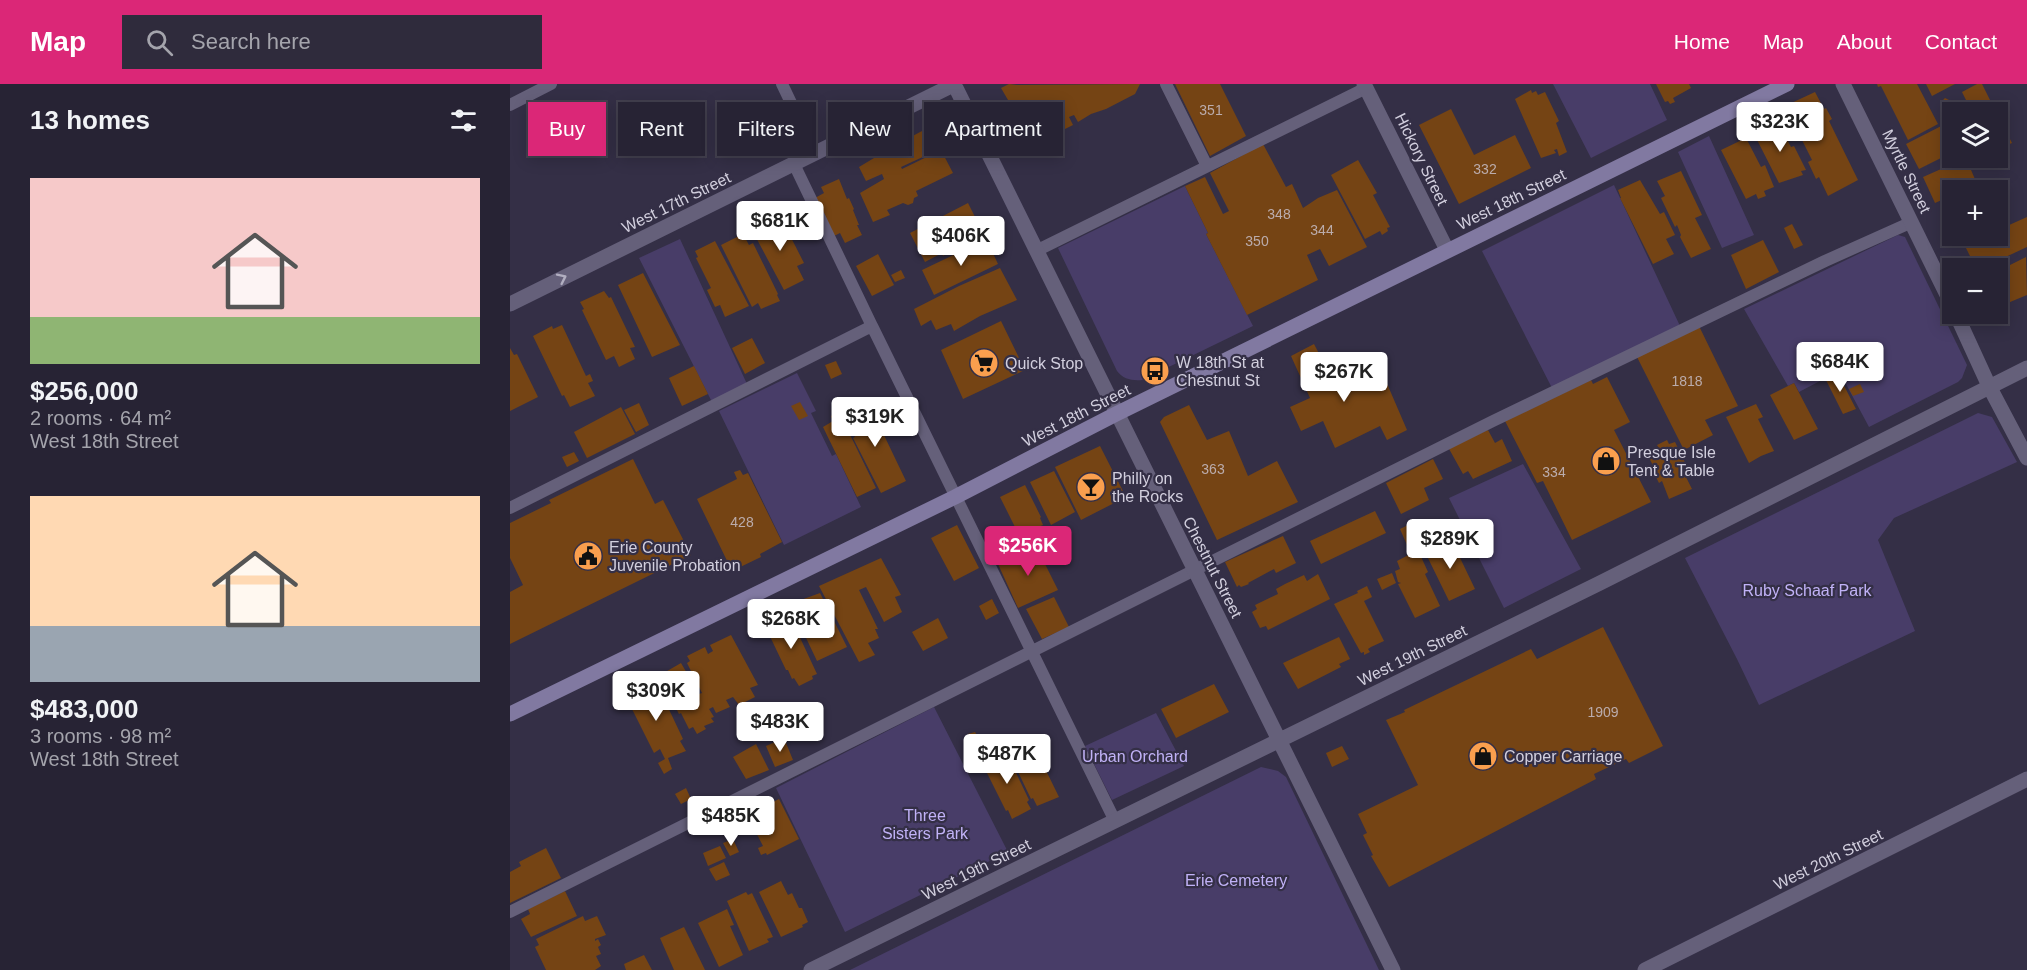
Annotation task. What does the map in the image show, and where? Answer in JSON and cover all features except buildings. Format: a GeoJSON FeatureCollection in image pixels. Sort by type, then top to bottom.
{"type":"FeatureCollection","features":[{"type":"Feature","properties":{"kind":"main road","name":"West 18th Street"},"geometry":{"type":"LineString","coordinates":[[510,714],[955,497],[1116,414],[1328,312],[1447,250],[1787,84]]}},
{"type":"Feature","properties":{"kind":"street","name":"West 17th Street"},"geometry":{"type":"LineString","coordinates":[[816,153],[954,84]]}},
{"type":"Feature","properties":{"kind":"street","name":"Chestnut Street"},"geometry":{"type":"LineString","coordinates":[[954,84],[1393,970]]}},
{"type":"Feature","properties":{"kind":"street","name":"Myrtle Street"},"geometry":{"type":"LineString","coordinates":[[1843,84],[1942,285]]}},
{"type":"Feature","properties":{"kind":"street","name":"Hickory Street"},"geometry":{"type":"LineString","coordinates":[[1365,86],[1447,250]]}},
{"type":"Feature","properties":{"kind":"street","name":"West 17th Street"},"geometry":{"type":"LineString","coordinates":[[510,304],[809,156]]}},
{"type":"Feature","properties":{"kind":"street"},"geometry":{"type":"LineString","coordinates":[[1961,324],[1989,386],[2027,458]]}},
{"type":"Feature","properties":{"kind":"street","name":"West 19th Street"},"geometry":{"type":"LineString","coordinates":[[811,970],[1600,583],[2027,368]]}},
{"type":"Feature","properties":{"kind":"street","name":"West 20th Street"},"geometry":{"type":"LineString","coordinates":[[1645,970],[2027,779]]}},
{"type":"Feature","properties":{"kind":"lane"},"geometry":{"type":"LineString","coordinates":[[510,105],[551,84]]}},
{"type":"Feature","properties":{"kind":"lane"},"geometry":{"type":"LineString","coordinates":[[782,84],[791,102]]}},
{"type":"Feature","properties":{"kind":"lane"},"geometry":{"type":"LineString","coordinates":[[1166,84],[1207,166]]}},
{"type":"Feature","properties":{"kind":"lane"},"geometry":{"type":"LineString","coordinates":[[1036,251],[1365,86]]}},
{"type":"Feature","properties":{"kind":"lane"},"geometry":{"type":"LineString","coordinates":[[794,164],[1115,821]]}},
{"type":"Feature","properties":{"kind":"lane"},"geometry":{"type":"LineString","coordinates":[[510,912],[1493,422],[1825,261],[1912,222]]}},
{"type":"Feature","properties":{"kind":"lane"},"geometry":{"type":"LineString","coordinates":[[510,508],[872,326]]}},
{"type":"Feature","properties":{"kind":"green space"},"geometry":{"type":"Polygon","coordinates":[[[1553,84],[1650,84],[1667,120],[1591,158],[1553,84]]]}},
{"type":"Feature","properties":{"kind":"green space"},"geometry":{"type":"Polygon","coordinates":[[[1709,136],[1754,235],[1722,248],[1678,152],[1709,136]]]}},
{"type":"Feature","properties":{"kind":"green space"},"geometry":{"type":"Polygon","coordinates":[[[1614,185],[1680,326],[1552,388],[1482,251],[1614,185]]]}},
{"type":"Feature","properties":{"kind":"green space"},"geometry":{"type":"Polygon","coordinates":[[[1185,186],[1208,233],[1206,234],[1253,326],[1142,380],[1128,379],[1117,371],[1058,248],[1185,186]]]}},
{"type":"Feature","properties":{"kind":"green space"},"geometry":{"type":"Polygon","coordinates":[[[1898,235],[1905,237],[1942,313],[1942,324],[1947,324],[1967,365],[1958,382],[1869,427],[1839,371],[1799,392],[1794,383],[1788,386],[1744,309],[1898,235]]]}},
{"type":"Feature","properties":{"kind":"green space"},"geometry":{"type":"Polygon","coordinates":[[[680,239],[747,384],[712,402],[639,258],[680,239]]]}},
{"type":"Feature","properties":{"kind":"green space"},"geometry":{"type":"Polygon","coordinates":[[[797,373],[816,411],[811,413],[832,456],[836,454],[861,507],[784,545],[719,411],[797,373]]]}},
{"type":"Feature","properties":{"kind":"green space","name":"Ruby Schaaf Park"},"geometry":{"type":"Polygon","coordinates":[[[1978,413],[1992,417],[2017,462],[1894,518],[1878,540],[1915,631],[1759,705],[1685,558],[1978,413]]]}},
{"type":"Feature","properties":{"kind":"green space"},"geometry":{"type":"Polygon","coordinates":[[[1523,464],[1581,569],[1504,608],[1449,498],[1523,464]]]}},
{"type":"Feature","properties":{"kind":"green space","name":"Three Sisters Park"},"geometry":{"type":"Polygon","coordinates":[[[934,707],[1008,852],[845,932],[776,788],[934,707]]]}},
{"type":"Feature","properties":{"kind":"green space","name":"Urban Orchard"},"geometry":{"type":"Polygon","coordinates":[[[1156,713],[1184,766],[1112,800],[1085,746],[1156,713]]]}},
{"type":"Feature","properties":{"kind":"green space","name":"Erie Cemetery"},"geometry":{"type":"Polygon","coordinates":[[[1261,767],[1278,771],[1286,777],[1379,970],[850,970],[1261,767]]]}},
{"type":"Feature","properties":{"kind":"place","name":"Quick Stop"},"geometry":{"type":"Point","coordinates":[984,363]}},
{"type":"Feature","properties":{"kind":"place","name":"W 18th St at Chestnut St"},"geometry":{"type":"Point","coordinates":[1155,371]}},
{"type":"Feature","properties":{"kind":"place","name":"Presque Isle Tent & Table"},"geometry":{"type":"Point","coordinates":[1606,461]}},
{"type":"Feature","properties":{"kind":"place","name":"Philly on the Rocks"},"geometry":{"type":"Point","coordinates":[1091,487]}},
{"type":"Feature","properties":{"kind":"place","name":"Erie County Juvenile Probation"},"geometry":{"type":"Point","coordinates":[588,556]}},
{"type":"Feature","properties":{"kind":"place","name":"Copper Carriage"},"geometry":{"type":"Point","coordinates":[1483,756]}}]}
